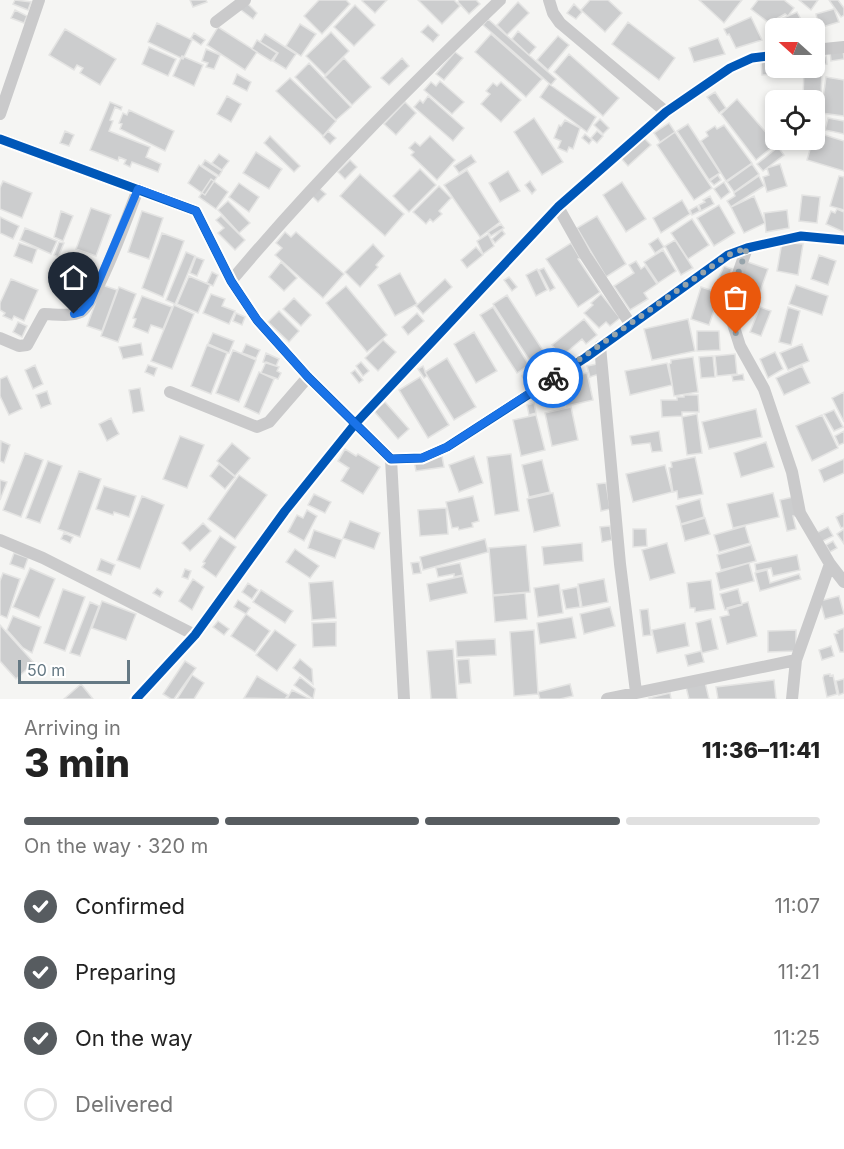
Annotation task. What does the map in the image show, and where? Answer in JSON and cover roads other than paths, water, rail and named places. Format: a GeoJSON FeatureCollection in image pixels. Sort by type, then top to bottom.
{"type":"FeatureCollection","features":[{"type":"Feature","properties":{"kind":"street"},"geometry":{"type":"LineString","coordinates":[[0,114],[39,0]]}},
{"type":"Feature","properties":{"kind":"street"},"geometry":{"type":"LineString","coordinates":[[216,22],[245,0]]}},
{"type":"Feature","properties":{"kind":"street"},"geometry":{"type":"LineString","coordinates":[[231,281],[282,220],[398,98],[500,0]]}},
{"type":"Feature","properties":{"kind":"street"},"geometry":{"type":"LineString","coordinates":[[549,0],[553,13],[560,23],[666,112]]}},
{"type":"Feature","properties":{"kind":"street"},"geometry":{"type":"LineString","coordinates":[[825,49],[844,47]]}},
{"type":"Feature","properties":{"kind":"street"},"geometry":{"type":"LineString","coordinates":[[136,699],[195,635],[285,512],[355,424],[558,207],[666,112],[730,68],[752,58],[765,56]]}},
{"type":"Feature","properties":{"kind":"street"},"geometry":{"type":"LineString","coordinates":[[0,140],[196,211],[231,281],[257,320],[308,377],[391,459],[404,699]]}},
{"type":"Feature","properties":{"kind":"street"},"geometry":{"type":"LineString","coordinates":[[0,338],[19,346],[27,345],[44,314],[74,314],[87,307],[138,189]]}},
{"type":"Feature","properties":{"kind":"street"},"geometry":{"type":"LineString","coordinates":[[558,207],[585,255],[631,325]]}},
{"type":"Feature","properties":{"kind":"street"},"geometry":{"type":"LineString","coordinates":[[391,459],[422,458],[447,447],[631,325],[728,255],[747,248],[801,236],[844,240]]}},
{"type":"Feature","properties":{"kind":"street"},"geometry":{"type":"LineString","coordinates":[[747,248],[727,305],[729,314],[740,346],[764,389],[792,472],[800,513],[830,564],[844,582]]}},
{"type":"Feature","properties":{"kind":"street"},"geometry":{"type":"LineString","coordinates":[[600,346],[620,564],[636,692]]}},
{"type":"Feature","properties":{"kind":"street"},"geometry":{"type":"LineString","coordinates":[[170,392],[257,427],[269,422],[308,377]]}},
{"type":"Feature","properties":{"kind":"street"},"geometry":{"type":"LineString","coordinates":[[0,540],[43,558],[195,635]]}},
{"type":"Feature","properties":{"kind":"street"},"geometry":{"type":"LineString","coordinates":[[792,699],[796,660],[830,564]]}},
{"type":"Feature","properties":{"kind":"street"},"geometry":{"type":"LineString","coordinates":[[607,699],[796,660]]}}]}
